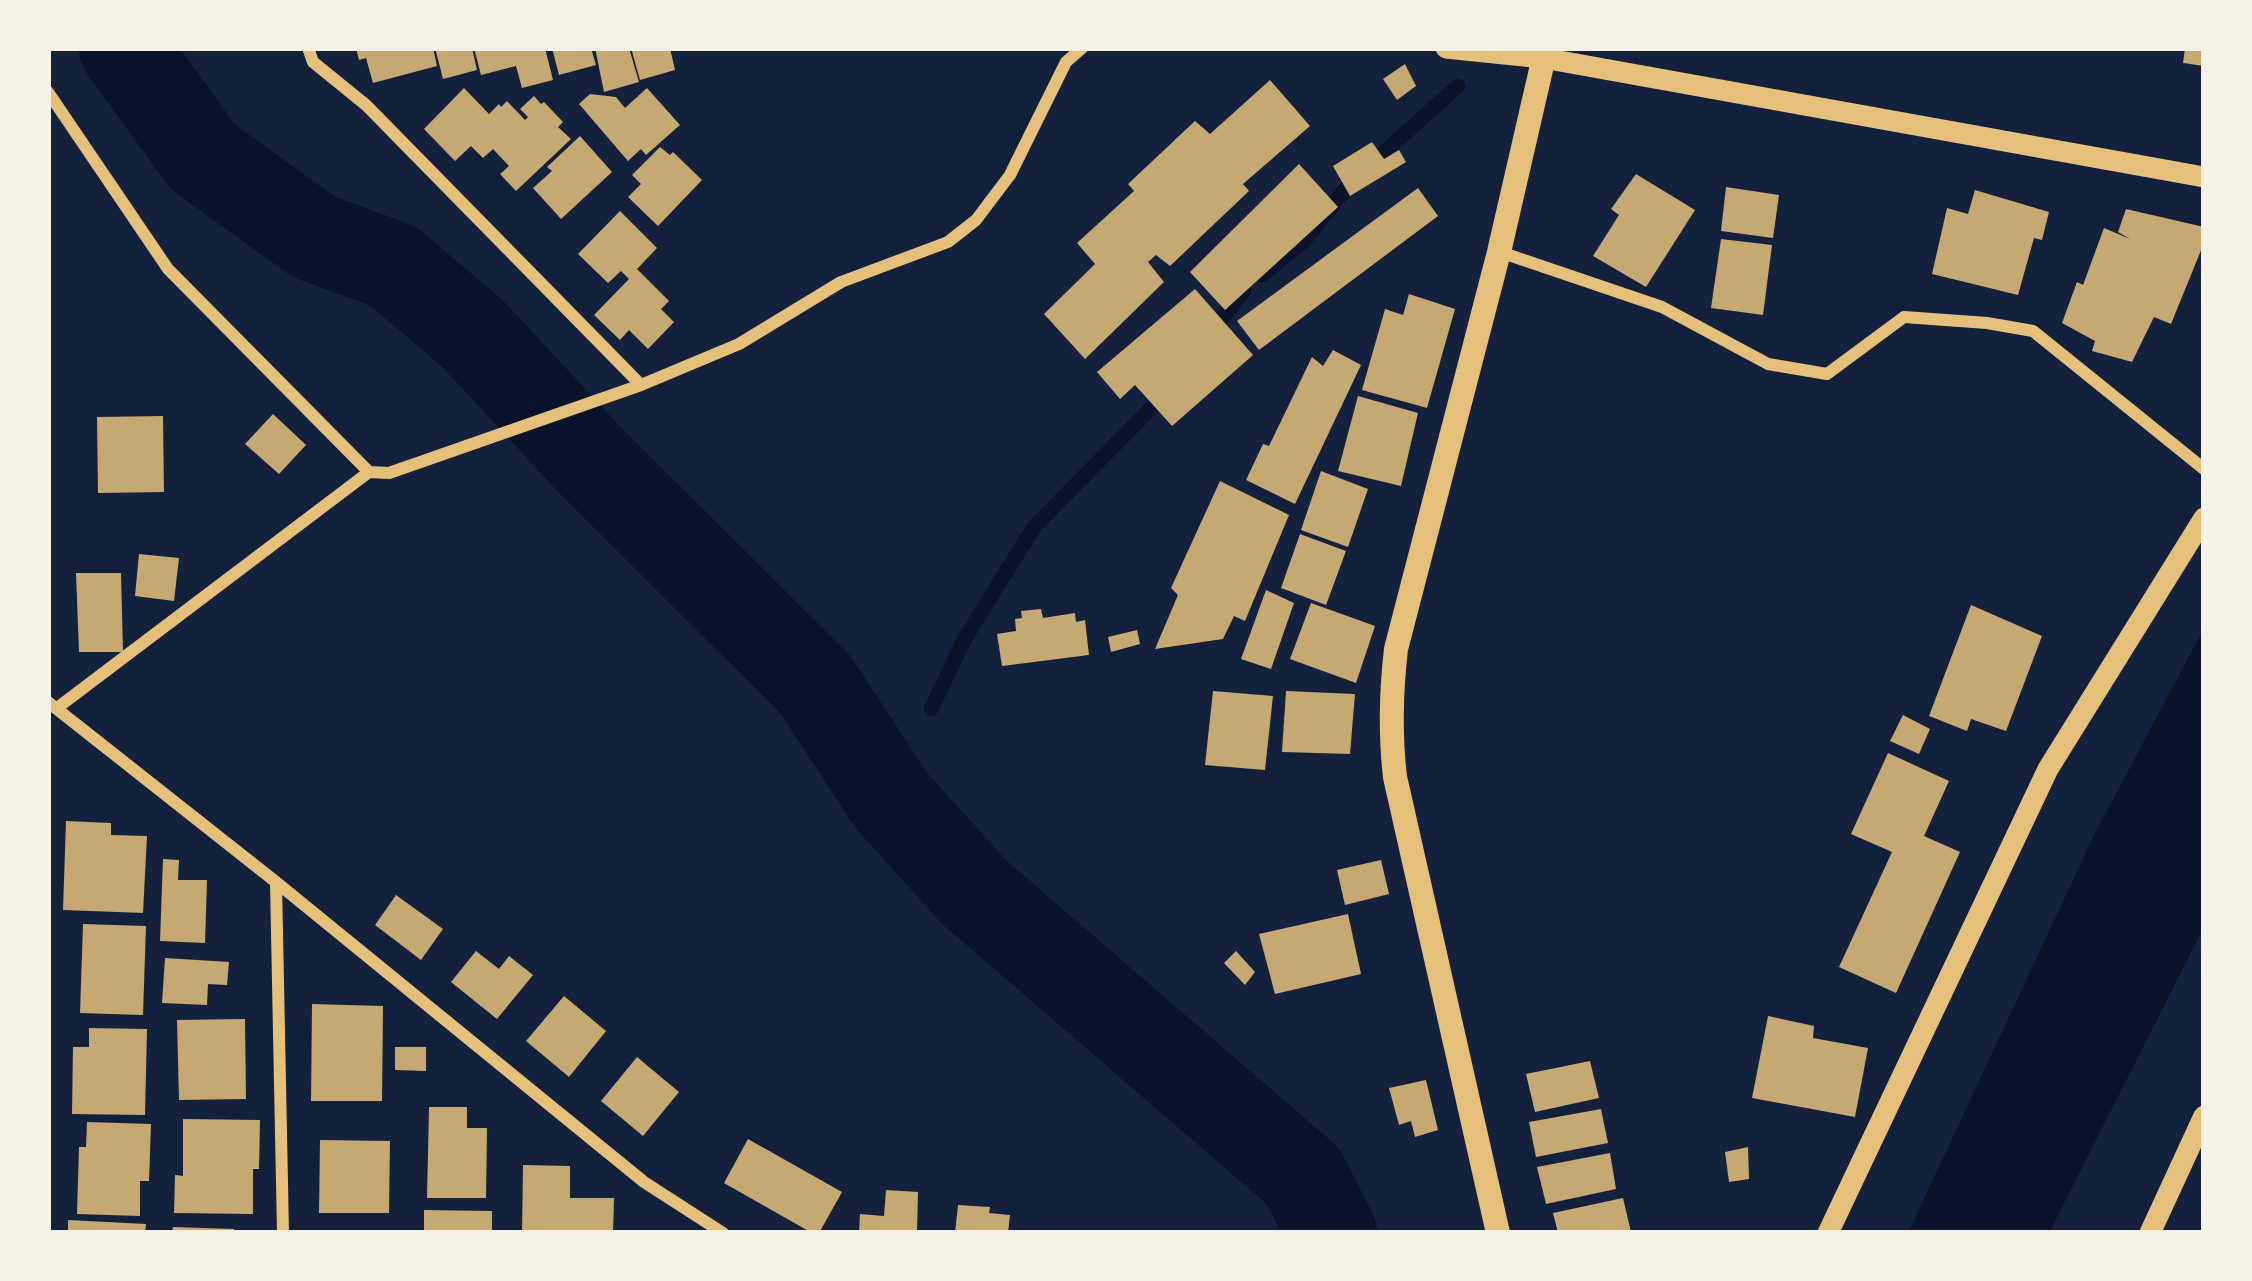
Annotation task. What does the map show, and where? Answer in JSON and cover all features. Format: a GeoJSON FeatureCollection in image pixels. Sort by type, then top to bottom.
{"type":"FeatureCollection","features":[{"type":"Feature","properties":{"kind":"main road"},"geometry":{"type":"LineString","coordinates":[[1498,1233],[1395,777],[1391,722],[1396,649],[1499,252],[1544,53]]}},
{"type":"Feature","properties":{"kind":"street"},"geometry":{"type":"LineString","coordinates":[[308,48],[313,62],[366,105],[641,385]]}},
{"type":"Feature","properties":{"kind":"street"},"geometry":{"type":"LineString","coordinates":[[723,1233],[644,1182],[53,705],[369,472],[388,473],[641,385],[739,344],[842,282],[948,242],[976,220],[1010,175],[1066,62],[1082,48]]}},
{"type":"Feature","properties":{"kind":"street"},"geometry":{"type":"LineString","coordinates":[[1446,48],[1544,53],[2204,176]]}},
{"type":"Feature","properties":{"kind":"street"},"geometry":{"type":"LineString","coordinates":[[48,92],[168,269],[369,472]]}},
{"type":"Feature","properties":{"kind":"street"},"geometry":{"type":"LineString","coordinates":[[1499,252],[1662,307],[1768,364],[1827,374],[1904,317],[2033,331],[2204,469]]}},
{"type":"Feature","properties":{"kind":"street"},"geometry":{"type":"LineString","coordinates":[[1828,1233],[2048,769],[2204,518]]}},
{"type":"Feature","properties":{"kind":"street"},"geometry":{"type":"LineString","coordinates":[[276,882],[283,1233]]}},
{"type":"Feature","properties":{"kind":"street"},"geometry":{"type":"LineString","coordinates":[[2150,1233],[2204,1116]]}},
{"type":"Feature","properties":{"kind":"water"},"geometry":{"type":"Polygon","coordinates":[[[2204,628],[2204,927],[2049,1233],[1908,1233],[2094,835],[2204,628]]]}},
{"type":"Feature","properties":{"kind":"building"},"geometry":{"type":"Polygon","coordinates":[[[356,48],[433,48],[437,66],[373,83],[366,58],[359,60],[356,48]]]}},
{"type":"Feature","properties":{"kind":"building"},"geometry":{"type":"Polygon","coordinates":[[[435,48],[472,48],[477,70],[443,79],[435,48]]]}},
{"type":"Feature","properties":{"kind":"building"},"geometry":{"type":"Polygon","coordinates":[[[474,48],[545,48],[553,80],[522,88],[516,66],[481,75],[474,48]]]}},
{"type":"Feature","properties":{"kind":"building"},"geometry":{"type":"Polygon","coordinates":[[[552,48],[591,48],[596,65],[559,75],[552,48]]]}},
{"type":"Feature","properties":{"kind":"building"},"geometry":{"type":"Polygon","coordinates":[[[595,48],[629,48],[639,82],[604,92],[595,48]]]}},
{"type":"Feature","properties":{"kind":"building"},"geometry":{"type":"Polygon","coordinates":[[[631,48],[670,48],[675,70],[640,80],[631,48]]]}},
{"type":"Feature","properties":{"kind":"building"},"geometry":{"type":"Polygon","coordinates":[[[2185,48],[2204,48],[2204,66],[2183,63],[2185,48]]]}},
{"type":"Feature","properties":{"kind":"building"},"geometry":{"type":"Polygon","coordinates":[[[1405,64],[1416,86],[1397,100],[1383,79],[1405,64]]]}},
{"type":"Feature","properties":{"kind":"building"},"geometry":{"type":"Polygon","coordinates":[[[1270,80],[1310,126],[1243,184],[1249,191],[1170,266],[1156,255],[1148,262],[1164,282],[1085,359],[1044,314],[1095,264],[1077,243],[1134,191],[1128,184],[1195,121],[1210,134],[1270,80]]]}},
{"type":"Feature","properties":{"kind":"building"},"geometry":{"type":"Polygon","coordinates":[[[464,88],[489,114],[507,101],[525,120],[528,117],[520,109],[534,96],[563,122],[558,127],[571,139],[516,191],[500,174],[509,166],[493,149],[483,158],[471,146],[455,161],[424,129],[464,88]]]}},
{"type":"Feature","properties":{"kind":"building"},"geometry":{"type":"Polygon","coordinates":[[[647,88],[680,125],[646,155],[641,149],[628,161],[579,104],[590,94],[616,97],[625,108],[647,88]]]}},
{"type":"Feature","properties":{"kind":"building"},"geometry":{"type":"Polygon","coordinates":[[[580,136],[612,172],[561,219],[533,188],[552,171],[547,167],[580,136]]]}},
{"type":"Feature","properties":{"kind":"building"},"geometry":{"type":"Polygon","coordinates":[[[1372,142],[1384,159],[1399,150],[1406,162],[1350,196],[1333,166],[1372,142]]]}},
{"type":"Feature","properties":{"kind":"building"},"geometry":{"type":"Polygon","coordinates":[[[660,147],[670,155],[673,152],[702,180],[658,226],[628,197],[641,184],[632,175],[660,147]]]}},
{"type":"Feature","properties":{"kind":"building"},"geometry":{"type":"Polygon","coordinates":[[[1299,164],[1338,207],[1225,310],[1190,272],[1299,164]]]}},
{"type":"Feature","properties":{"kind":"building"},"geometry":{"type":"Polygon","coordinates":[[[1636,174],[1695,210],[1646,287],[1593,256],[1619,215],[1611,209],[1636,174]]]}},
{"type":"Feature","properties":{"kind":"building"},"geometry":{"type":"Polygon","coordinates":[[[1726,187],[1779,195],[1773,238],[1721,231],[1726,187]]]}},
{"type":"Feature","properties":{"kind":"building"},"geometry":{"type":"Polygon","coordinates":[[[1418,188],[1438,216],[1259,350],[1237,321],[1418,188]]]}},
{"type":"Feature","properties":{"kind":"building"},"geometry":{"type":"Polygon","coordinates":[[[1975,190],[2049,212],[2042,240],[2034,238],[2018,295],[1932,274],[1947,208],[1968,214],[1975,190]]]}},
{"type":"Feature","properties":{"kind":"building"},"geometry":{"type":"Polygon","coordinates":[[[2126,209],[2204,227],[2204,243],[2171,324],[2154,317],[2132,362],[2092,351],[2095,341],[2062,323],[2077,282],[2083,285],[2104,228],[2130,239],[2118,232],[2126,209]]]}},
{"type":"Feature","properties":{"kind":"building"},"geometry":{"type":"Polygon","coordinates":[[[620,211],[657,248],[637,269],[669,301],[661,309],[674,322],[648,349],[629,330],[620,340],[594,315],[629,279],[621,271],[608,283],[578,254],[620,211]]]}},
{"type":"Feature","properties":{"kind":"building"},"geometry":{"type":"Polygon","coordinates":[[[1721,239],[1772,245],[1763,315],[1711,308],[1721,239]]]}},
{"type":"Feature","properties":{"kind":"building"},"geometry":{"type":"Polygon","coordinates":[[[1195,289],[1253,355],[1172,426],[1135,385],[1120,399],[1097,372],[1195,289]]]}},
{"type":"Feature","properties":{"kind":"building"},"geometry":{"type":"Polygon","coordinates":[[[1409,294],[1455,309],[1427,408],[1362,390],[1385,309],[1403,315],[1409,294]]]}},
{"type":"Feature","properties":{"kind":"building"},"geometry":{"type":"Polygon","coordinates":[[[1333,350],[1361,365],[1295,504],[1246,480],[1263,444],[1269,446],[1312,357],[1323,366],[1333,350]]]}},
{"type":"Feature","properties":{"kind":"building"},"geometry":{"type":"Polygon","coordinates":[[[1358,396],[1418,413],[1401,486],[1338,471],[1358,396]]]}},
{"type":"Feature","properties":{"kind":"building"},"geometry":{"type":"Polygon","coordinates":[[[273,414],[306,445],[279,474],[245,444],[273,414]]]}},
{"type":"Feature","properties":{"kind":"building"},"geometry":{"type":"Polygon","coordinates":[[[163,416],[164,492],[98,493],[97,417],[163,416]]]}},
{"type":"Feature","properties":{"kind":"building"},"geometry":{"type":"Polygon","coordinates":[[[1321,471],[1368,489],[1348,547],[1301,530],[1321,471]]]}},
{"type":"Feature","properties":{"kind":"building"},"geometry":{"type":"Polygon","coordinates":[[[1220,481],[1289,515],[1245,621],[1234,616],[1223,639],[1155,649],[1178,595],[1171,588],[1220,481]]]}},
{"type":"Feature","properties":{"kind":"building"},"geometry":{"type":"Polygon","coordinates":[[[1300,534],[1346,551],[1326,605],[1281,588],[1300,534]]]}},
{"type":"Feature","properties":{"kind":"building"},"geometry":{"type":"Polygon","coordinates":[[[139,554],[179,558],[174,601],[135,596],[139,554]]]}},
{"type":"Feature","properties":{"kind":"building"},"geometry":{"type":"Polygon","coordinates":[[[76,573],[121,573],[123,652],[79,652],[76,573]]]}},
{"type":"Feature","properties":{"kind":"building"},"geometry":{"type":"Polygon","coordinates":[[[1266,590],[1294,603],[1271,669],[1241,659],[1266,590]]]}},
{"type":"Feature","properties":{"kind":"building"},"geometry":{"type":"Polygon","coordinates":[[[1311,603],[1375,626],[1356,683],[1290,659],[1311,603]]]}},
{"type":"Feature","properties":{"kind":"building"},"geometry":{"type":"Polygon","coordinates":[[[1971,605],[2042,636],[2006,731],[1971,719],[1967,731],[1929,716],[1971,605]]]}},
{"type":"Feature","properties":{"kind":"building"},"geometry":{"type":"Polygon","coordinates":[[[1041,609],[1043,618],[1075,613],[1076,622],[1085,620],[1089,655],[1002,666],[997,634],[1016,631],[1015,619],[1022,618],[1021,611],[1041,609]]]}},
{"type":"Feature","properties":{"kind":"building"},"geometry":{"type":"Polygon","coordinates":[[[1137,630],[1140,644],[1111,652],[1108,637],[1137,630]]]}},
{"type":"Feature","properties":{"kind":"building"},"geometry":{"type":"Polygon","coordinates":[[[1213,691],[1273,696],[1265,770],[1205,765],[1213,691]]]}},
{"type":"Feature","properties":{"kind":"building"},"geometry":{"type":"Polygon","coordinates":[[[1286,691],[1355,694],[1350,754],[1282,752],[1286,691]]]}},
{"type":"Feature","properties":{"kind":"building"},"geometry":{"type":"Polygon","coordinates":[[[1903,715],[1930,729],[1919,754],[1890,741],[1903,715]]]}},
{"type":"Feature","properties":{"kind":"building"},"geometry":{"type":"Polygon","coordinates":[[[1888,753],[1949,781],[1924,836],[1960,852],[1896,993],[1839,967],[1892,852],[1851,834],[1888,753]]]}},
{"type":"Feature","properties":{"kind":"building"},"geometry":{"type":"Polygon","coordinates":[[[66,821],[111,823],[111,835],[147,836],[143,913],[63,910],[66,821]]]}},
{"type":"Feature","properties":{"kind":"building"},"geometry":{"type":"Polygon","coordinates":[[[163,859],[179,860],[178,880],[207,880],[205,943],[160,941],[163,859]]]}},
{"type":"Feature","properties":{"kind":"building"},"geometry":{"type":"Polygon","coordinates":[[[1381,860],[1389,894],[1345,905],[1337,870],[1381,860]]]}},
{"type":"Feature","properties":{"kind":"building"},"geometry":{"type":"Polygon","coordinates":[[[396,895],[443,929],[421,960],[375,925],[396,895]]]}},
{"type":"Feature","properties":{"kind":"building"},"geometry":{"type":"Polygon","coordinates":[[[1348,914],[1361,974],[1275,994],[1259,934],[1348,914]]]}},
{"type":"Feature","properties":{"kind":"building"},"geometry":{"type":"Polygon","coordinates":[[[83,924],[146,926],[143,1015],[80,1013],[83,924]]]}},
{"type":"Feature","properties":{"kind":"building"},"geometry":{"type":"Polygon","coordinates":[[[476,951],[499,969],[509,956],[533,975],[497,1019],[451,982],[476,951]]]}},
{"type":"Feature","properties":{"kind":"building"},"geometry":{"type":"Polygon","coordinates":[[[1236,951],[1255,972],[1245,985],[1224,963],[1236,951]]]}},
{"type":"Feature","properties":{"kind":"building"},"geometry":{"type":"Polygon","coordinates":[[[165,958],[229,962],[227,985],[208,984],[207,1005],[162,1003],[165,958]]]}},
{"type":"Feature","properties":{"kind":"building"},"geometry":{"type":"Polygon","coordinates":[[[564,996],[606,1031],[569,1077],[526,1041],[564,996]]]}},
{"type":"Feature","properties":{"kind":"building"},"geometry":{"type":"Polygon","coordinates":[[[312,1004],[383,1006],[382,1101],[311,1101],[312,1004]]]}},
{"type":"Feature","properties":{"kind":"building"},"geometry":{"type":"Polygon","coordinates":[[[1768,1016],[1814,1026],[1813,1038],[1868,1048],[1855,1117],[1752,1098],[1768,1016]]]}},
{"type":"Feature","properties":{"kind":"building"},"geometry":{"type":"Polygon","coordinates":[[[245,1019],[246,1099],[179,1100],[177,1020],[245,1019]]]}},
{"type":"Feature","properties":{"kind":"building"},"geometry":{"type":"Polygon","coordinates":[[[89,1028],[147,1029],[145,1115],[72,1114],[73,1047],[89,1047],[89,1028]]]}},
{"type":"Feature","properties":{"kind":"building"},"geometry":{"type":"Polygon","coordinates":[[[395,1047],[426,1047],[426,1071],[395,1070],[395,1047]]]}},
{"type":"Feature","properties":{"kind":"building"},"geometry":{"type":"Polygon","coordinates":[[[637,1057],[679,1092],[643,1136],[601,1101],[637,1057]]]}},
{"type":"Feature","properties":{"kind":"building"},"geometry":{"type":"Polygon","coordinates":[[[1590,1061],[1599,1098],[1535,1112],[1526,1074],[1590,1061]]]}},
{"type":"Feature","properties":{"kind":"building"},"geometry":{"type":"Polygon","coordinates":[[[1426,1080],[1438,1130],[1415,1137],[1411,1121],[1399,1125],[1389,1088],[1426,1080]]]}},
{"type":"Feature","properties":{"kind":"building"},"geometry":{"type":"Polygon","coordinates":[[[429,1107],[467,1107],[467,1128],[487,1128],[486,1198],[427,1198],[429,1107]]]}},
{"type":"Feature","properties":{"kind":"building"},"geometry":{"type":"Polygon","coordinates":[[[1601,1109],[1608,1143],[1536,1157],[1529,1122],[1601,1109]]]}},
{"type":"Feature","properties":{"kind":"building"},"geometry":{"type":"Polygon","coordinates":[[[183,1119],[260,1120],[253,1214],[174,1213],[175,1175],[183,1176],[183,1119]]]}},
{"type":"Feature","properties":{"kind":"building"},"geometry":{"type":"Polygon","coordinates":[[[87,1122],[151,1124],[149,1181],[140,1181],[140,1216],[77,1214],[79,1147],[86,1147],[87,1122]]]}},
{"type":"Feature","properties":{"kind":"building"},"geometry":{"type":"Polygon","coordinates":[[[748,1139],[842,1192],[819,1233],[724,1183],[748,1139]]]}},
{"type":"Feature","properties":{"kind":"building"},"geometry":{"type":"Polygon","coordinates":[[[320,1140],[390,1141],[389,1213],[319,1213],[320,1140]]]}},
{"type":"Feature","properties":{"kind":"building"},"geometry":{"type":"Polygon","coordinates":[[[1748,1147],[1749,1179],[1729,1182],[1725,1152],[1748,1147]]]}},
{"type":"Feature","properties":{"kind":"building"},"geometry":{"type":"Polygon","coordinates":[[[1610,1153],[1616,1189],[1546,1204],[1537,1167],[1610,1153]]]}},
{"type":"Feature","properties":{"kind":"building"},"geometry":{"type":"Polygon","coordinates":[[[523,1165],[570,1166],[570,1198],[614,1198],[613,1233],[522,1233],[523,1165]]]}},
{"type":"Feature","properties":{"kind":"building"},"geometry":{"type":"Polygon","coordinates":[[[886,1190],[918,1192],[917,1233],[859,1233],[860,1214],[884,1216],[886,1190]]]}},
{"type":"Feature","properties":{"kind":"building"},"geometry":{"type":"Polygon","coordinates":[[[1623,1198],[1631,1232],[1558,1233],[1553,1213],[1623,1198]]]}},
{"type":"Feature","properties":{"kind":"building"},"geometry":{"type":"Polygon","coordinates":[[[958,1205],[990,1207],[989,1213],[1010,1215],[1008,1233],[955,1233],[958,1205]]]}},
{"type":"Feature","properties":{"kind":"building"},"geometry":{"type":"Polygon","coordinates":[[[424,1210],[492,1211],[492,1233],[424,1233],[424,1210]]]}},
{"type":"Feature","properties":{"kind":"building"},"geometry":{"type":"Polygon","coordinates":[[[68,1220],[146,1224],[145,1233],[68,1233],[68,1220]]]}},
{"type":"Feature","properties":{"kind":"building"},"geometry":{"type":"Polygon","coordinates":[[[173,1227],[234,1229],[234,1233],[172,1233],[173,1227]]]}},
{"type":"Feature","properties":{"kind":"waterway"},"geometry":{"type":"LineString","coordinates":[[124,48],[203,157],[314,237],[393,266],[473,334],[588,458],[815,684],[891,800],[974,892],[1303,1176],[1332,1233]]}},
{"type":"Feature","properties":{"kind":"waterway"},"geometry":{"type":"LineString","coordinates":[[1262,275],[1303,242],[1353,180],[1458,86]]}},
{"type":"Feature","properties":{"kind":"waterway"},"geometry":{"type":"LineString","coordinates":[[1210,333],[1244,290]]}},
{"type":"Feature","properties":{"kind":"waterway"},"geometry":{"type":"LineString","coordinates":[[931,709],[964,640],[1034,527],[1168,391]]}}]}
